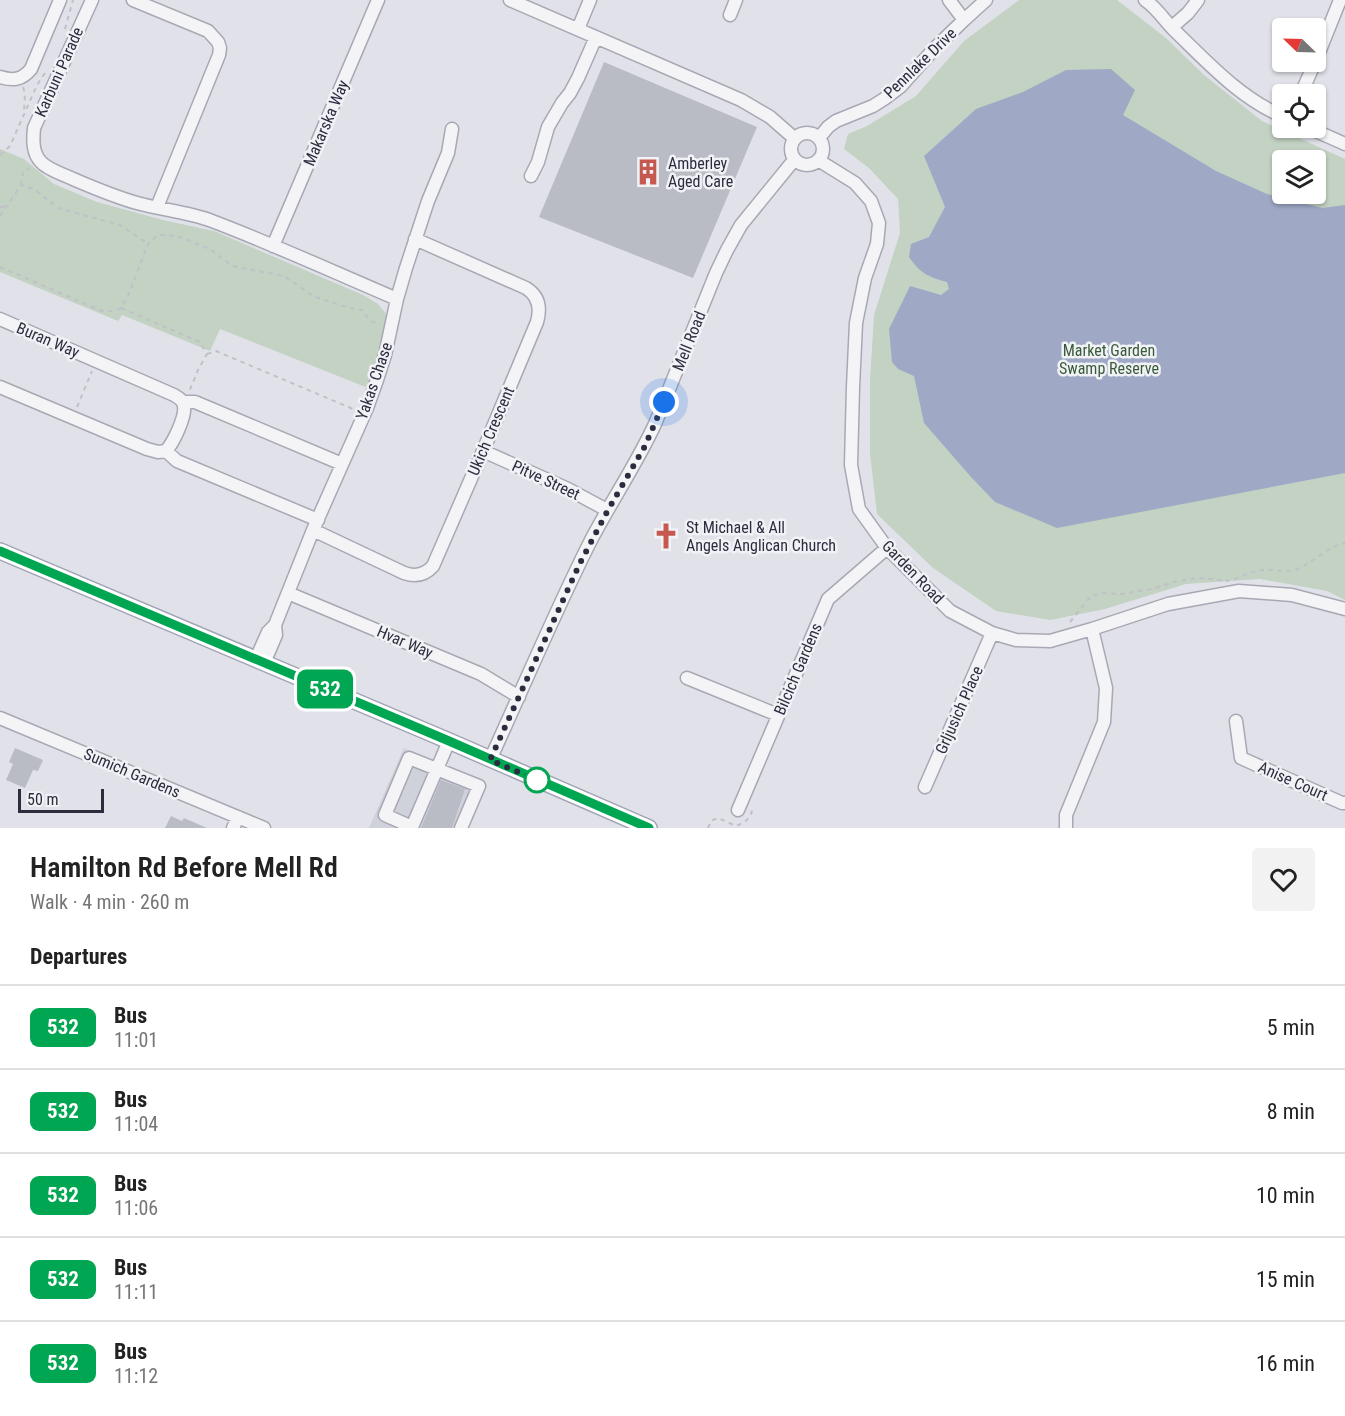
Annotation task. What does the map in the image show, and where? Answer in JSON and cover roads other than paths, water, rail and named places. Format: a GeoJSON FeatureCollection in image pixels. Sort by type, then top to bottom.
{"type":"FeatureCollection","features":[{"type":"Feature","properties":{"kind":"main road"},"geometry":{"type":"LineString","coordinates":[[0,551],[649,828]]}},
{"type":"Feature","properties":{"kind":"street"},"geometry":{"type":"LineString","coordinates":[[0,77],[14,80],[26,75],[31,69],[60,0]]}},
{"type":"Feature","properties":{"kind":"street","name":"Karbuni Parade"},"geometry":{"type":"LineString","coordinates":[[92,0],[34,128],[35,153],[46,167],[118,198],[157,207]]}},
{"type":"Feature","properties":{"kind":"street"},"geometry":{"type":"LineString","coordinates":[[133,0],[208,31],[218,42],[220,48],[157,207],[210,220],[398,299]]}},
{"type":"Feature","properties":{"kind":"street","name":"Makarska Way"},"geometry":{"type":"LineString","coordinates":[[273,246],[378,0]]}},
{"type":"Feature","properties":{"kind":"street"},"geometry":{"type":"LineString","coordinates":[[510,0],[741,100],[770,117],[794,138]]}},
{"type":"Feature","properties":{"kind":"street"},"geometry":{"type":"LineString","coordinates":[[578,29],[590,0]]}},
{"type":"Feature","properties":{"kind":"street"},"geometry":{"type":"LineString","coordinates":[[730,15],[736,0]]}},
{"type":"Feature","properties":{"kind":"street"},"geometry":{"type":"LineString","coordinates":[[949,0],[964,20]]}},
{"type":"Feature","properties":{"kind":"street","name":"Pennlake Drive"},"geometry":{"type":"LineString","coordinates":[[819,138],[836,121],[873,105],[900,87],[935,48],[986,0]]}},
{"type":"Feature","properties":{"kind":"street"},"geometry":{"type":"LineString","coordinates":[[1145,0],[1230,82],[1260,105],[1272,111]]}},
{"type":"Feature","properties":{"kind":"street"},"geometry":{"type":"LineString","coordinates":[[1172,27],[1188,13],[1198,0]]}},
{"type":"Feature","properties":{"kind":"street"},"geometry":{"type":"LineString","coordinates":[[1326,34],[1340,0]]}},
{"type":"Feature","properties":{"kind":"street"},"geometry":{"type":"LineString","coordinates":[[531,176],[538,162],[548,127],[578,78],[596,37]]}},
{"type":"Feature","properties":{"kind":"street","name":"Yakas Chase"},"geometry":{"type":"LineString","coordinates":[[260,661],[276,635],[274,625],[377,380],[415,239],[447,153],[452,129]]}},
{"type":"Feature","properties":{"kind":"street"},"geometry":{"type":"LineString","coordinates":[[804,133],[819,138],[823,152],[818,160],[809,165],[803,165],[794,160],[790,151],[794,138],[804,133]]}},
{"type":"Feature","properties":{"kind":"street"},"geometry":{"type":"LineString","coordinates":[[1326,136],[1345,144]]}},
{"type":"Feature","properties":{"kind":"street","name":"Mell Road"},"geometry":{"type":"LineString","coordinates":[[490,760],[580,563],[645,446],[727,250],[741,225],[794,160]]}},
{"type":"Feature","properties":{"kind":"street","name":"Garden Road"},"geometry":{"type":"LineString","coordinates":[[818,160],[855,183],[871,201],[879,223],[877,244],[866,278],[856,323],[851,465],[859,508],[886,548],[950,611],[992,633],[1016,640],[1050,641],[1168,604],[1239,591],[1292,595],[1345,609]]}},
{"type":"Feature","properties":{"kind":"street","name":"Ukich Crescent"},"geometry":{"type":"LineString","coordinates":[[316,525],[404,573],[416,575],[428,571],[433,566],[483,452],[537,322],[539,304],[532,292],[415,239]]}},
{"type":"Feature","properties":{"kind":"street","name":"Buran Way"},"geometry":{"type":"LineString","coordinates":[[0,319],[174,395],[182,402],[195,402],[342,464]]}},
{"type":"Feature","properties":{"kind":"street"},"geometry":{"type":"LineString","coordinates":[[0,387],[158,452],[166,451],[171,445],[183,413],[182,402]]}},
{"type":"Feature","properties":{"kind":"street"},"geometry":{"type":"LineString","coordinates":[[166,451],[177,461],[316,525]]}},
{"type":"Feature","properties":{"kind":"street","name":"Pitve Street"},"geometry":{"type":"LineString","coordinates":[[483,452],[568,489],[608,510]]}},
{"type":"Feature","properties":{"kind":"street","name":"Bilcich Gardens"},"geometry":{"type":"LineString","coordinates":[[738,810],[828,599],[886,548]]}},
{"type":"Feature","properties":{"kind":"street","name":"Hvar Way"},"geometry":{"type":"LineString","coordinates":[[288,593],[482,674],[519,697]]}},
{"type":"Feature","properties":{"kind":"street"},"geometry":{"type":"LineString","coordinates":[[1066,828],[1066,815],[1104,722],[1106,688],[1092,629]]}},
{"type":"Feature","properties":{"kind":"street","name":"Grljusich Place"},"geometry":{"type":"LineString","coordinates":[[926,787],[992,633]]}},
{"type":"Feature","properties":{"kind":"street"},"geometry":{"type":"LineString","coordinates":[[687,678],[778,715]]}},
{"type":"Feature","properties":{"kind":"street","name":"Sumich Gardens"},"geometry":{"type":"LineString","coordinates":[[0,718],[236,822],[264,828]]}},
{"type":"Feature","properties":{"kind":"street","name":"Anise Court"},"geometry":{"type":"LineString","coordinates":[[1236,721],[1241,758],[1342,803],[1345,802]]}},
{"type":"Feature","properties":{"kind":"street"},"geometry":{"type":"LineString","coordinates":[[449,741],[436,769],[412,827],[385,815],[409,758],[436,769],[479,786],[460,828]]}},
{"type":"Feature","properties":{"kind":"water","name":"Market Garden Swamp Reserve"},"geometry":{"type":"Polygon","coordinates":[[[1111,69],[1135,90],[1123,115],[1216,171],[1272,195],[1272,204],[1306,204],[1322,208],[1345,205],[1345,473],[1057,528],[995,502],[924,423],[914,376],[898,369],[892,362],[889,329],[910,286],[941,295],[949,289],[947,282],[925,274],[909,257],[911,244],[929,237],[945,207],[924,156],[976,109],[1023,92],[1066,70],[1111,69]]]}},
{"type":"Feature","properties":{"kind":"place","name":"Amberley Aged Care"},"geometry":{"type":"Point","coordinates":[648,172]}},
{"type":"Feature","properties":{"kind":"place","name":"St Michael & All Angels Anglican Church"},"geometry":{"type":"Point","coordinates":[666,536]}}]}
